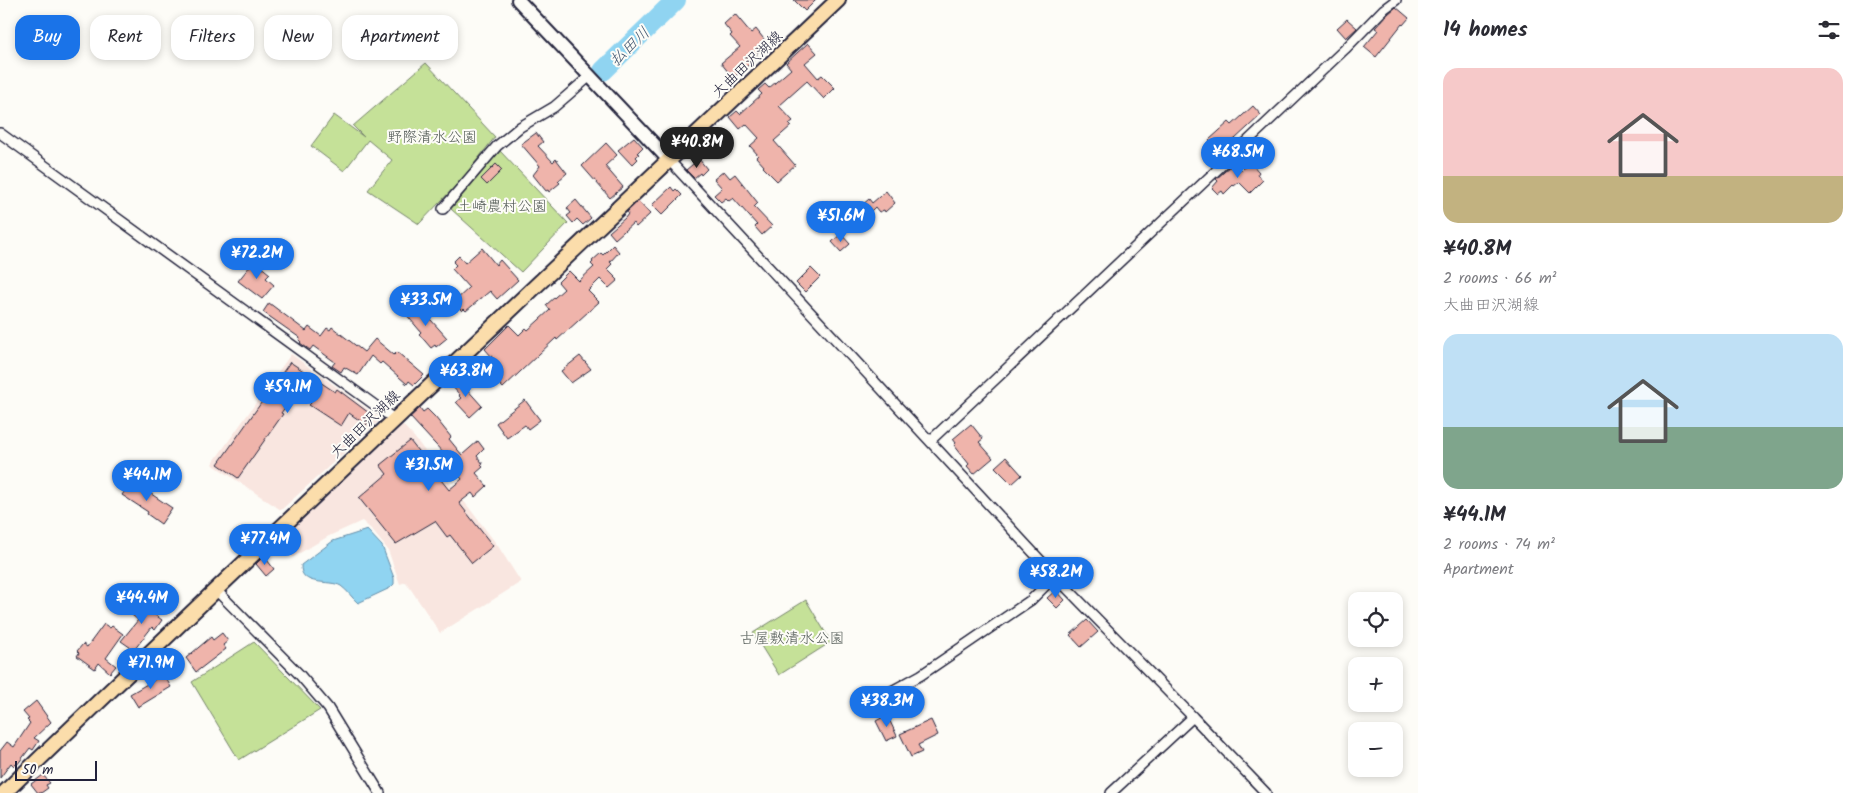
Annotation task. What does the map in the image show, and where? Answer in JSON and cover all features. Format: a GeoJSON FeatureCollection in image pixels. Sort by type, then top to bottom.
{"type":"FeatureCollection","features":[{"type":"Feature","properties":{"kind":"main road","name":"大曲田沢湖線"},"geometry":{"type":"LineString","coordinates":[[4,793],[214,589],[838,0]]}},
{"type":"Feature","properties":{"kind":"street"},"geometry":{"type":"LineString","coordinates":[[518,0],[1055,576],[1266,793]]}},
{"type":"Feature","properties":{"kind":"street"},"geometry":{"type":"LineString","coordinates":[[930,441],[1331,62],[1384,8],[1396,0]]}},
{"type":"Feature","properties":{"kind":"street"},"geometry":{"type":"LineString","coordinates":[[443,209],[497,146],[520,127],[554,107],[590,76]]}},
{"type":"Feature","properties":{"kind":"street"},"geometry":{"type":"LineString","coordinates":[[0,133],[394,419]]}},
{"type":"Feature","properties":{"kind":"street"},"geometry":{"type":"LineString","coordinates":[[879,698],[921,675],[1031,600],[1055,576]]}},
{"type":"Feature","properties":{"kind":"street"},"geometry":{"type":"LineString","coordinates":[[214,589],[299,674],[328,708],[380,793]]}},
{"type":"Feature","properties":{"kind":"street"},"geometry":{"type":"LineString","coordinates":[[1110,793],[1194,717]]}},
{"type":"Feature","properties":{"kind":"shaded area"},"geometry":{"type":"Polygon","coordinates":[[[291,354],[381,419],[281,510],[212,464],[291,354]]]}},
{"type":"Feature","properties":{"kind":"shaded area"},"geometry":{"type":"Polygon","coordinates":[[[401,423],[414,437],[498,546],[521,582],[440,633],[406,582],[400,584],[388,550],[362,521],[329,536],[293,557],[287,549],[280,554],[268,544],[401,423]]]}},
{"type":"Feature","properties":{"kind":"green space","name":"野際清水公園"},"geometry":{"type":"Polygon","coordinates":[[[426,63],[495,137],[463,178],[419,224],[368,190],[392,160],[368,140],[344,171],[311,146],[334,115],[364,137],[353,126],[426,63]]]}},
{"type":"Feature","properties":{"kind":"green space","name":"土崎農村公園"},"geometry":{"type":"Polygon","coordinates":[[[500,151],[568,223],[521,272],[451,209],[500,151]]]}},
{"type":"Feature","properties":{"kind":"green space","name":"古屋敷清水公園"},"geometry":{"type":"Polygon","coordinates":[[[806,600],[831,642],[779,675],[753,633],[806,600]]]}},
{"type":"Feature","properties":{"kind":"green space"},"geometry":{"type":"Polygon","coordinates":[[[254,642],[320,710],[239,760],[192,682],[254,642]]]}},
{"type":"Feature","properties":{"kind":"water"},"geometry":{"type":"Polygon","coordinates":[[[367,530],[382,546],[394,578],[394,584],[390,588],[358,603],[341,586],[310,580],[305,577],[301,565],[333,541],[367,530]]]}},
{"type":"Feature","properties":{"kind":"building"},"geometry":{"type":"Polygon","coordinates":[[[794,0],[816,0],[805,11],[794,0]]]}},
{"type":"Feature","properties":{"kind":"building"},"geometry":{"type":"Polygon","coordinates":[[[1396,7],[1409,18],[1376,57],[1364,47],[1378,30],[1375,28],[1396,7]]]}},
{"type":"Feature","properties":{"kind":"building"},"geometry":{"type":"Polygon","coordinates":[[[735,14],[751,33],[756,29],[767,43],[756,54],[758,57],[733,78],[721,63],[740,47],[730,36],[732,34],[724,24],[735,14]]]}},
{"type":"Feature","properties":{"kind":"building"},"geometry":{"type":"Polygon","coordinates":[[[1347,19],[1357,28],[1346,38],[1337,28],[1347,19]]]}},
{"type":"Feature","properties":{"kind":"building"},"geometry":{"type":"Polygon","coordinates":[[[808,43],[817,53],[805,63],[818,78],[822,75],[835,88],[824,99],[807,81],[779,106],[793,121],[789,124],[791,126],[774,141],[795,165],[777,181],[763,167],[756,157],[758,155],[750,146],[759,138],[746,124],[740,129],[730,117],[737,111],[740,114],[762,94],[758,90],[765,84],[769,88],[791,69],[786,63],[808,43]]]}},
{"type":"Feature","properties":{"kind":"building"},"geometry":{"type":"Polygon","coordinates":[[[1253,106],[1261,115],[1221,152],[1209,140],[1229,122],[1232,125],[1253,106]]]}},
{"type":"Feature","properties":{"kind":"building"},"geometry":{"type":"Polygon","coordinates":[[[536,133],[543,142],[538,146],[553,162],[556,159],[567,173],[558,181],[560,183],[549,192],[533,175],[540,166],[521,144],[536,133]]]}},
{"type":"Feature","properties":{"kind":"building"},"geometry":{"type":"Polygon","coordinates":[[[634,137],[643,147],[637,153],[639,154],[636,157],[638,159],[632,165],[618,150],[634,137]]]}},
{"type":"Feature","properties":{"kind":"building"},"geometry":{"type":"Polygon","coordinates":[[[606,143],[617,155],[605,166],[623,187],[610,198],[582,166],[606,143]]]}},
{"type":"Feature","properties":{"kind":"building"},"geometry":{"type":"Polygon","coordinates":[[[699,159],[707,169],[701,175],[700,173],[694,178],[686,170],[699,159]]]}},
{"type":"Feature","properties":{"kind":"building"},"geometry":{"type":"Polygon","coordinates":[[[1250,162],[1259,172],[1257,175],[1263,180],[1250,193],[1239,182],[1224,194],[1222,191],[1218,194],[1212,188],[1218,181],[1216,179],[1232,165],[1241,171],[1250,162]]]}},
{"type":"Feature","properties":{"kind":"building"},"geometry":{"type":"Polygon","coordinates":[[[496,164],[502,170],[487,185],[481,179],[496,164]]]}},
{"type":"Feature","properties":{"kind":"building"},"geometry":{"type":"Polygon","coordinates":[[[724,171],[730,178],[735,174],[758,203],[754,207],[772,226],[762,235],[755,227],[757,225],[733,198],[729,201],[726,198],[721,202],[714,195],[722,188],[714,179],[724,171]]]}},
{"type":"Feature","properties":{"kind":"building"},"geometry":{"type":"Polygon","coordinates":[[[671,187],[682,195],[662,215],[652,205],[671,187]]]}},
{"type":"Feature","properties":{"kind":"building"},"geometry":{"type":"Polygon","coordinates":[[[886,191],[895,203],[885,212],[884,210],[879,212],[875,207],[869,213],[862,205],[869,199],[872,203],[886,191]]]}},
{"type":"Feature","properties":{"kind":"building"},"geometry":{"type":"Polygon","coordinates":[[[576,200],[591,218],[583,225],[577,219],[573,223],[567,216],[571,213],[567,208],[576,200]]]}},
{"type":"Feature","properties":{"kind":"building"},"geometry":{"type":"Polygon","coordinates":[[[638,201],[650,214],[636,227],[633,223],[615,239],[609,232],[625,218],[628,214],[627,212],[638,201]]]}},
{"type":"Feature","properties":{"kind":"building"},"geometry":{"type":"Polygon","coordinates":[[[841,234],[850,244],[841,252],[832,242],[841,234]]]}},
{"type":"Feature","properties":{"kind":"building"},"geometry":{"type":"Polygon","coordinates":[[[613,245],[619,252],[610,262],[612,264],[607,269],[618,280],[609,288],[600,279],[588,291],[599,302],[557,340],[556,338],[503,388],[492,376],[499,368],[485,349],[509,325],[519,335],[526,328],[528,330],[550,310],[546,305],[564,289],[558,282],[569,271],[579,281],[594,267],[591,264],[592,261],[601,253],[603,255],[613,245]]]}},
{"type":"Feature","properties":{"kind":"building"},"geometry":{"type":"Polygon","coordinates":[[[482,248],[496,265],[500,260],[518,280],[497,299],[490,291],[466,311],[464,309],[462,311],[456,305],[458,303],[456,300],[469,288],[452,269],[456,265],[453,262],[459,256],[465,263],[482,248]]]}},
{"type":"Feature","properties":{"kind":"building"},"geometry":{"type":"Polygon","coordinates":[[[254,261],[270,274],[266,278],[274,285],[262,299],[238,281],[254,261]]]}},
{"type":"Feature","properties":{"kind":"building"},"geometry":{"type":"Polygon","coordinates":[[[811,268],[820,277],[805,292],[796,283],[811,268]]]}},
{"type":"Feature","properties":{"kind":"building"},"geometry":{"type":"Polygon","coordinates":[[[269,303],[306,331],[309,327],[321,336],[327,328],[330,330],[332,327],[364,352],[375,339],[394,355],[397,352],[424,375],[414,385],[409,381],[407,384],[382,362],[380,364],[371,356],[358,375],[344,367],[341,372],[332,366],[335,362],[313,346],[310,350],[300,343],[300,338],[263,312],[269,303]]]}},
{"type":"Feature","properties":{"kind":"building"},"geometry":{"type":"Polygon","coordinates":[[[414,305],[421,313],[423,311],[447,338],[436,347],[435,345],[431,348],[419,334],[421,332],[405,313],[414,305]]]}},
{"type":"Feature","properties":{"kind":"building"},"geometry":{"type":"Polygon","coordinates":[[[580,356],[591,369],[571,383],[561,371],[580,356]]]}},
{"type":"Feature","properties":{"kind":"building"},"geometry":{"type":"Polygon","coordinates":[[[290,362],[335,392],[337,389],[373,416],[366,425],[349,413],[341,426],[309,405],[311,403],[296,392],[281,413],[283,414],[238,478],[218,464],[290,362]]]}},
{"type":"Feature","properties":{"kind":"building"},"geometry":{"type":"Polygon","coordinates":[[[456,377],[482,406],[470,417],[456,402],[461,398],[460,395],[449,383],[456,377]]]}},
{"type":"Feature","properties":{"kind":"building"},"geometry":{"type":"Polygon","coordinates":[[[525,400],[540,420],[528,429],[525,425],[507,438],[496,423],[525,400]]]}},
{"type":"Feature","properties":{"kind":"building"},"geometry":{"type":"Polygon","coordinates":[[[420,408],[423,412],[427,409],[435,417],[462,455],[478,441],[484,449],[477,456],[483,467],[476,473],[487,486],[475,497],[472,493],[459,503],[493,546],[472,563],[450,535],[447,537],[435,521],[396,544],[359,498],[387,474],[380,465],[410,441],[449,490],[462,479],[445,459],[447,457],[410,417],[420,408]]]}},
{"type":"Feature","properties":{"kind":"building"},"geometry":{"type":"Polygon","coordinates":[[[971,424],[983,439],[979,442],[993,458],[974,474],[967,466],[969,464],[954,445],[956,443],[953,439],[971,424]]]}},
{"type":"Feature","properties":{"kind":"building"},"geometry":{"type":"Polygon","coordinates":[[[1006,457],[1022,475],[1012,484],[995,467],[1006,457]]]}},
{"type":"Feature","properties":{"kind":"building"},"geometry":{"type":"Polygon","coordinates":[[[132,481],[172,508],[161,524],[147,514],[148,512],[122,495],[132,481]]]}},
{"type":"Feature","properties":{"kind":"building"},"geometry":{"type":"Polygon","coordinates":[[[264,556],[274,569],[266,576],[256,564],[264,556]]]}},
{"type":"Feature","properties":{"kind":"building"},"geometry":{"type":"Polygon","coordinates":[[[1056,590],[1065,600],[1057,608],[1047,598],[1056,590]]]}},
{"type":"Feature","properties":{"kind":"building"},"geometry":{"type":"Polygon","coordinates":[[[144,601],[156,611],[154,614],[162,620],[155,630],[152,627],[134,650],[121,641],[138,620],[132,615],[144,601]]]}},
{"type":"Feature","properties":{"kind":"building"},"geometry":{"type":"Polygon","coordinates":[[[1087,620],[1098,632],[1081,647],[1070,635],[1087,620]]]}},
{"type":"Feature","properties":{"kind":"building"},"geometry":{"type":"Polygon","coordinates":[[[104,624],[110,628],[112,626],[123,634],[106,658],[116,666],[110,673],[99,663],[95,669],[77,656],[79,653],[77,651],[83,644],[87,647],[104,624]]]}},
{"type":"Feature","properties":{"kind":"building"},"geometry":{"type":"Polygon","coordinates":[[[222,633],[228,641],[223,645],[226,649],[196,672],[186,658],[211,637],[213,640],[222,633]]]}},
{"type":"Feature","properties":{"kind":"building"},"geometry":{"type":"Polygon","coordinates":[[[162,672],[171,687],[138,707],[130,694],[154,680],[162,672]]]}},
{"type":"Feature","properties":{"kind":"building"},"geometry":{"type":"Polygon","coordinates":[[[36,701],[51,722],[34,738],[39,741],[33,750],[30,748],[17,765],[14,766],[11,763],[0,778],[0,751],[7,742],[14,747],[30,723],[23,712],[36,701]]]}},
{"type":"Feature","properties":{"kind":"building"},"geometry":{"type":"Polygon","coordinates":[[[887,715],[897,736],[886,741],[876,721],[887,715]]]}},
{"type":"Feature","properties":{"kind":"building"},"geometry":{"type":"Polygon","coordinates":[[[931,720],[938,735],[918,745],[922,752],[911,757],[900,734],[931,720]]]}},
{"type":"Feature","properties":{"kind":"building"},"geometry":{"type":"Polygon","coordinates":[[[43,775],[50,783],[46,785],[48,788],[38,793],[31,784],[43,775]]]}},
{"type":"Feature","properties":{"kind":"waterway","name":"払田川"},"geometry":{"type":"LineString","coordinates":[[603,71],[676,0]]}}]}
